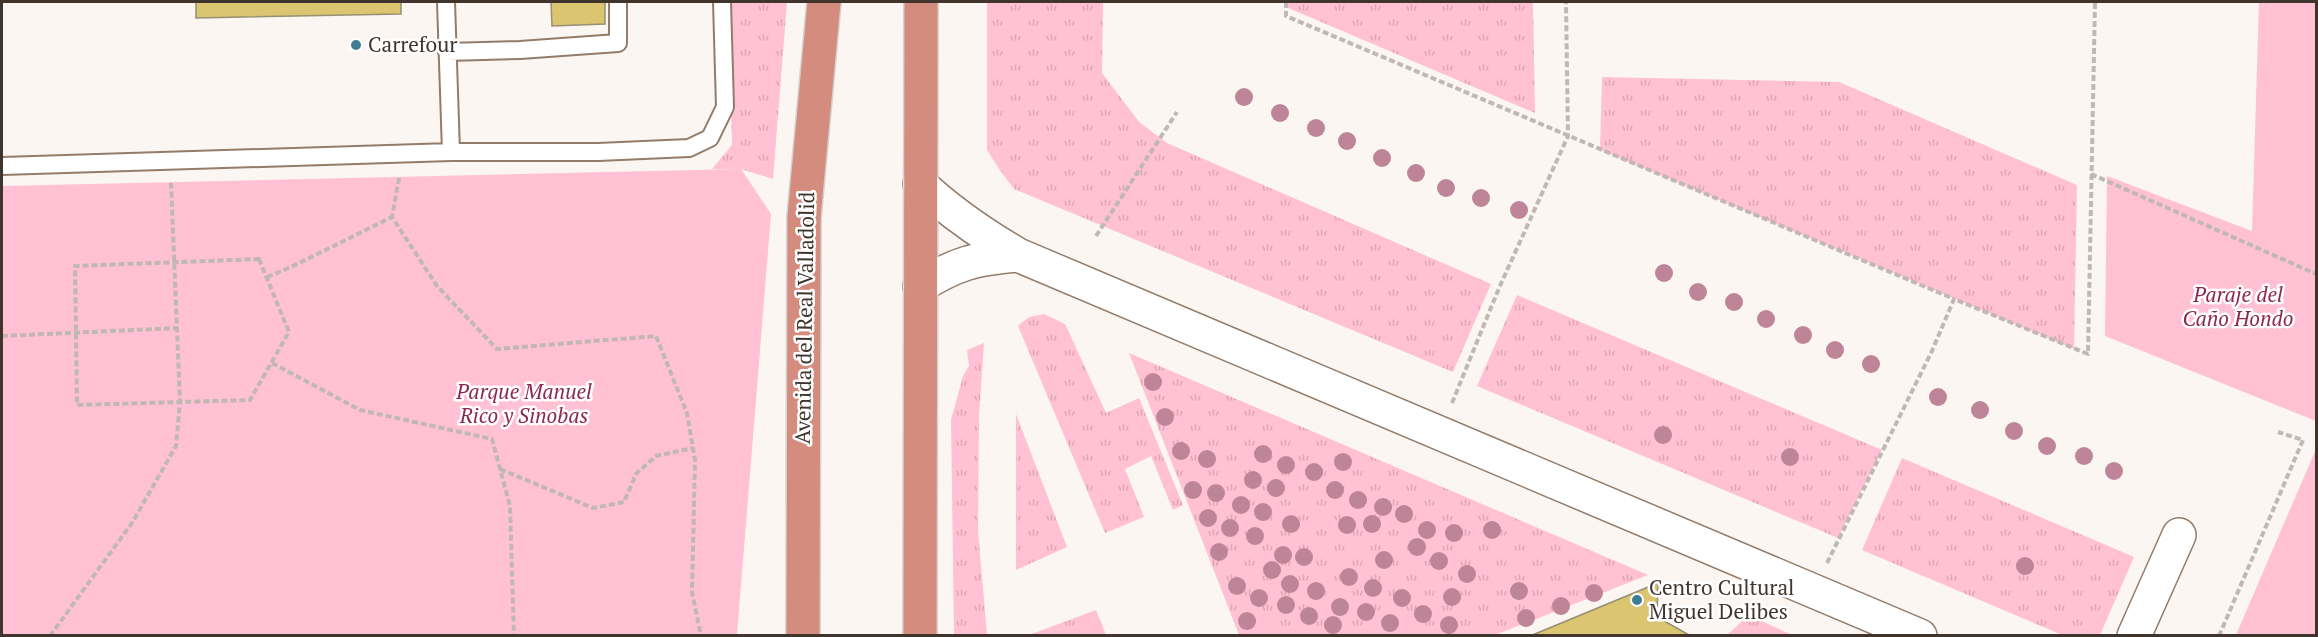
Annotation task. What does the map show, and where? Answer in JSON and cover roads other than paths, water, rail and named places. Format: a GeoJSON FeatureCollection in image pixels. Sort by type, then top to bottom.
{"type":"FeatureCollection","features":[{"type":"Feature","properties":{"kind":"highway","name":"Avenida del Real Valladolid"},"geometry":{"type":"LineString","coordinates":[[803,636],[804,217],[824,2]]}},
{"type":"Feature","properties":{"kind":"highway"},"geometry":{"type":"LineString","coordinates":[[920,636],[921,2]]}},
{"type":"Feature","properties":{"kind":"street"},"geometry":{"type":"LineString","coordinates":[[920,184],[946,208],[978,232],[1018,255],[1920,636]]}},
{"type":"Feature","properties":{"kind":"street"},"geometry":{"type":"LineString","coordinates":[[920,286],[945,270],[978,259],[1018,255]]}},
{"type":"Feature","properties":{"kind":"street"},"geometry":{"type":"LineString","coordinates":[[2134,636],[2179,535]]}},
{"type":"Feature","properties":{"kind":"lane"},"geometry":{"type":"LineString","coordinates":[[446,2],[451,152]]}},
{"type":"Feature","properties":{"kind":"lane"},"geometry":{"type":"LineString","coordinates":[[447,52],[520,50],[618,43],[618,2]]}},
{"type":"Feature","properties":{"kind":"lane"},"geometry":{"type":"LineString","coordinates":[[2,166],[403,153],[598,152],[689,148],[710,138],[725,107],[722,2]]}},
{"type":"Feature","properties":{"kind":"place","name":"Carrefour"},"geometry":{"type":"Point","coordinates":[356,45]}},
{"type":"Feature","properties":{"kind":"place","name":"Centro Cultural Miguel Delibes"},"geometry":{"type":"Point","coordinates":[1637,600]}},
{"type":"Feature","properties":{"kind":"park label","name":"Paraje del Caño Hondo"},"geometry":{"type":"Point","coordinates":[2238,307]}},
{"type":"Feature","properties":{"kind":"park label","name":"Parque Manuel Rico y Sinobas"},"geometry":{"type":"Point","coordinates":[524,404]}}]}
